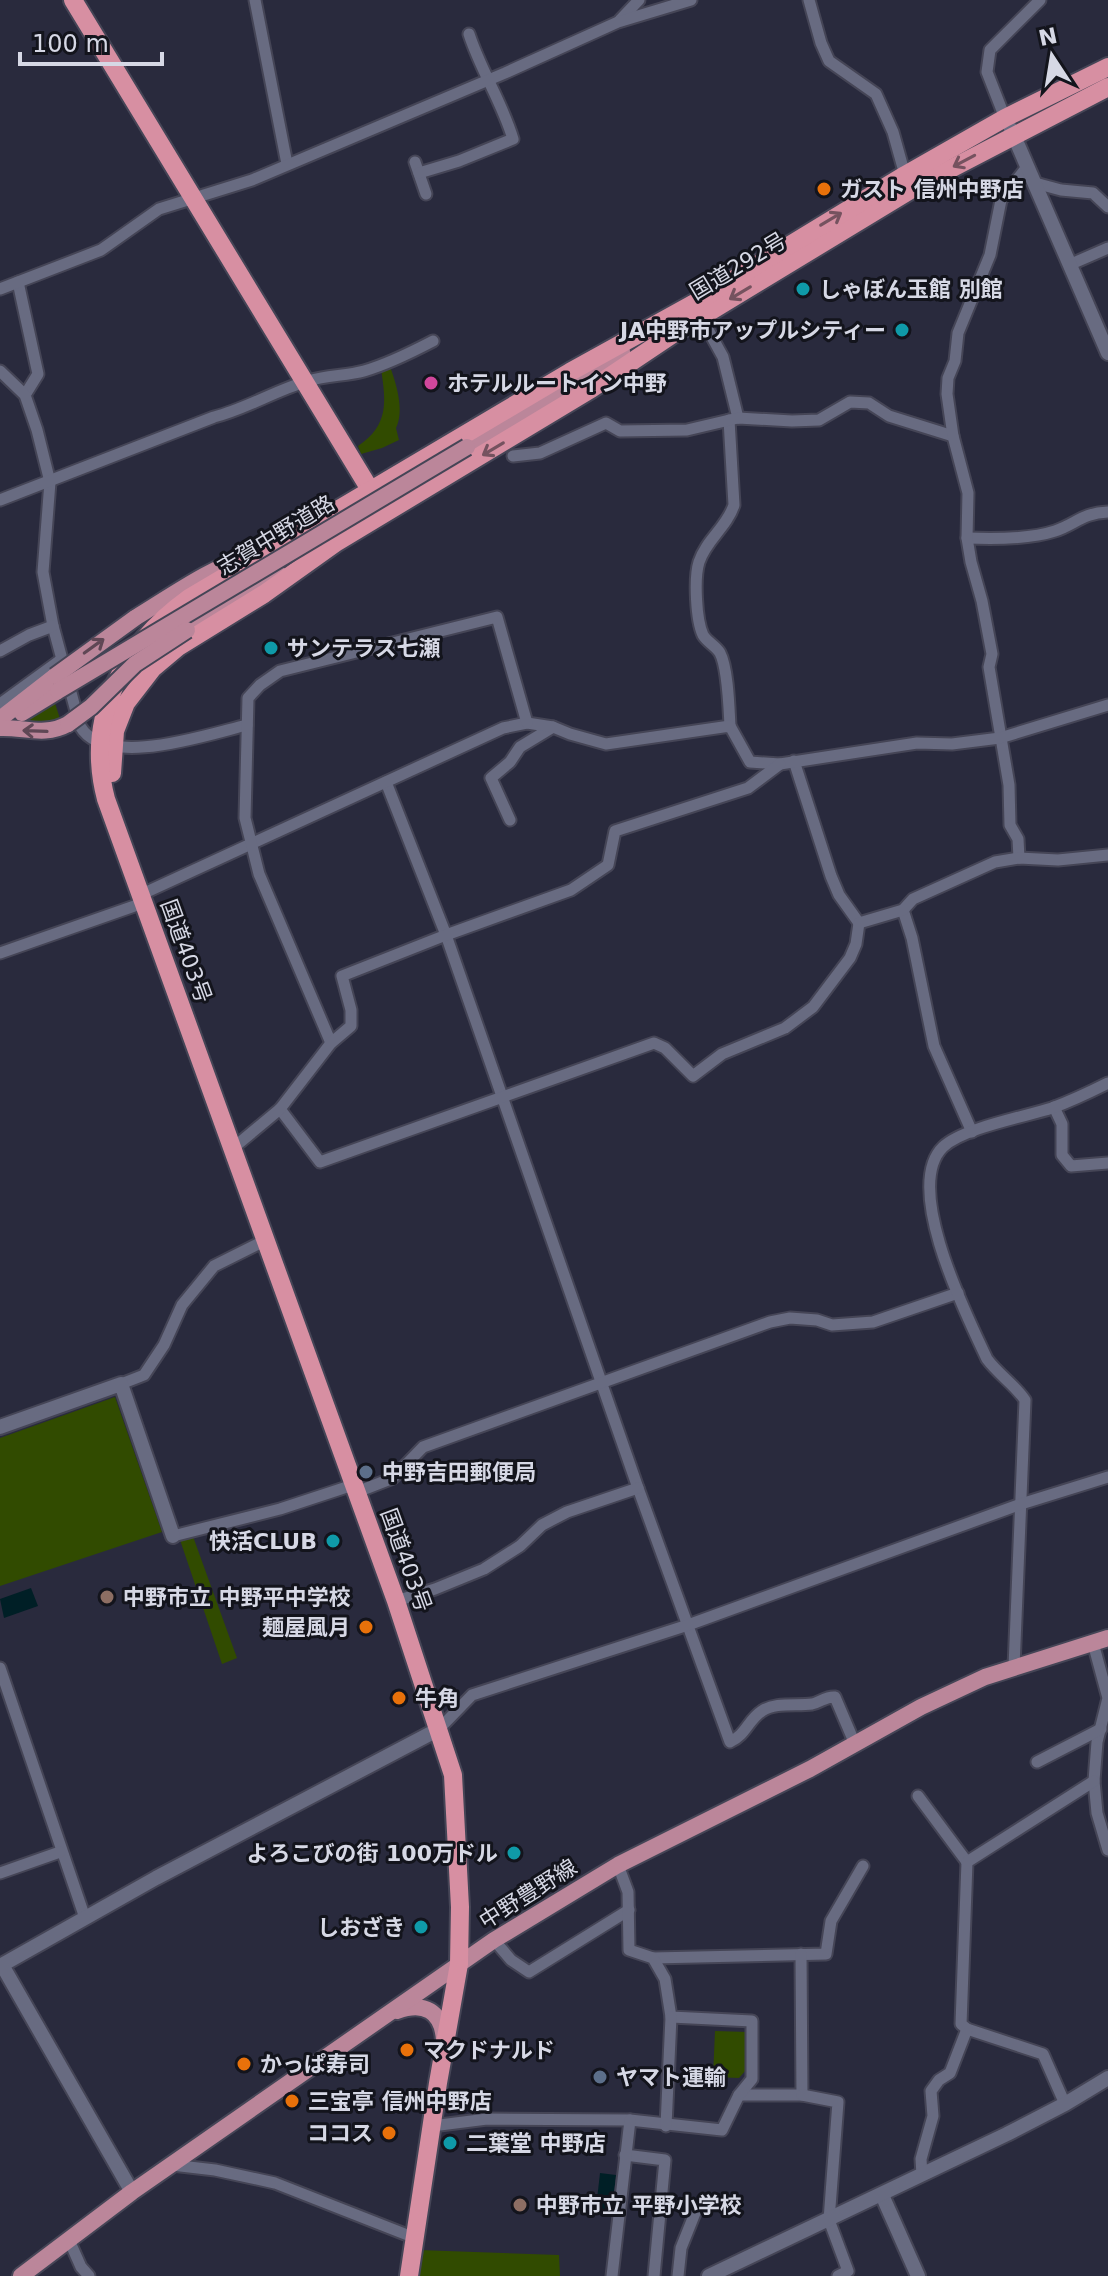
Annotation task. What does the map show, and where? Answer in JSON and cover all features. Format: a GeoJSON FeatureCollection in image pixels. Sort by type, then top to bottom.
{"type":"FeatureCollection","features":[{"type":"Feature","properties":{"kind":"highway"},"geometry":{"type":"LineString","coordinates":[[73,0],[384,513]]}},
{"type":"Feature","properties":{"kind":"highway","name":"国道292号"},"geometry":{"type":"LineString","coordinates":[[371,490],[570,372],[697,310],[912,189],[1108,67]]}},
{"type":"Feature","properties":{"kind":"highway","name":"国道292号"},"geometry":{"type":"LineString","coordinates":[[384,513],[591,389],[697,310],[905,175],[1009,126],[1108,87]]}},
{"type":"Feature","properties":{"kind":"highway","name":"国道403号"},"geometry":{"type":"LineString","coordinates":[[107,744],[110,698],[128,659],[141,640],[169,612],[371,490]]}},
{"type":"Feature","properties":{"kind":"highway","name":"国道403号"},"geometry":{"type":"LineString","coordinates":[[384,513],[264,594],[178,647],[135,690],[119,718],[100,765],[104,789],[141,899],[396,1601],[453,1775],[459,1964],[409,2276]]}},
{"type":"Feature","properties":{"kind":"highway"},"geometry":{"type":"LineString","coordinates":[[128,659],[151,671]]}},
{"type":"Feature","properties":{"kind":"main road","name":"志賀中野道路"},"geometry":{"type":"LineString","coordinates":[[0,727],[56,683],[467,447],[697,310]]}},
{"type":"Feature","properties":{"kind":"main road"},"geometry":{"type":"LineString","coordinates":[[0,727],[45,732],[68,724],[91,707],[135,664],[337,542]]}},
{"type":"Feature","properties":{"kind":"main road"},"geometry":{"type":"LineString","coordinates":[[0,719],[56,683],[135,618],[231,562],[267,551]]}},
{"type":"Feature","properties":{"kind":"main road","name":"中野豊野線"},"geometry":{"type":"LineString","coordinates":[[28,2274],[132,2192],[314,2064],[494,1940],[618,1865],[921,1707],[985,1677],[1100,1640]]}},
{"type":"Feature","properties":{"kind":"main road"},"geometry":{"type":"LineString","coordinates":[[392,2013],[408,2008],[432,2012],[440,2019],[444,2045]]}},
{"type":"Feature","properties":{"kind":"street"},"geometry":{"type":"LineString","coordinates":[[255,0],[287,164]]}},
{"type":"Feature","properties":{"kind":"street"},"geometry":{"type":"LineString","coordinates":[[618,22],[639,0]]}},
{"type":"Feature","properties":{"kind":"street"},"geometry":{"type":"LineString","coordinates":[[0,289],[101,250],[159,209],[252,180],[618,22],[691,0]]}},
{"type":"Feature","properties":{"kind":"street"},"geometry":{"type":"LineString","coordinates":[[809,0],[829,61],[876,94],[893,132],[905,175]]}},
{"type":"Feature","properties":{"kind":"street"},"geometry":{"type":"LineString","coordinates":[[1040,0],[990,50],[987,72],[1108,353]]}},
{"type":"Feature","properties":{"kind":"street"},"geometry":{"type":"LineString","coordinates":[[426,194],[417,167],[459,161],[513,139],[503,108],[495,99],[469,34]]}},
{"type":"Feature","properties":{"kind":"street"},"geometry":{"type":"LineString","coordinates":[[1019,858],[1018,839],[1010,825],[1009,785],[989,667],[992,654],[967,538],[968,493],[953,436],[947,394],[958,333],[990,255],[1001,200],[1027,167]]}},
{"type":"Feature","properties":{"kind":"street"},"geometry":{"type":"LineString","coordinates":[[1035,183],[1061,190],[1093,193],[1108,207]]}},
{"type":"Feature","properties":{"kind":"street"},"geometry":{"type":"LineString","coordinates":[[1069,265],[1108,248]]}},
{"type":"Feature","properties":{"kind":"street"},"geometry":{"type":"LineString","coordinates":[[18,282],[38,374],[25,395]]}},
{"type":"Feature","properties":{"kind":"street"},"geometry":{"type":"LineString","coordinates":[[697,310],[723,357],[734,419],[734,505],[730,518],[713,536],[698,563],[698,615],[704,637],[720,653],[730,726],[750,762],[780,764],[917,743],[952,744],[1000,738],[1108,705]]}},
{"type":"Feature","properties":{"kind":"street"},"geometry":{"type":"LineString","coordinates":[[0,500],[304,382],[364,371],[433,341]]}},
{"type":"Feature","properties":{"kind":"street"},"geometry":{"type":"LineString","coordinates":[[0,371],[25,395],[50,482],[43,572],[53,626],[80,726],[86,734],[107,744],[145,748],[247,725]]}},
{"type":"Feature","properties":{"kind":"street"},"geometry":{"type":"LineString","coordinates":[[513,456],[540,453],[606,423],[620,431],[687,430],[734,419],[819,420],[850,402],[869,403],[889,416],[953,436]]}},
{"type":"Feature","properties":{"kind":"street"},"geometry":{"type":"LineString","coordinates":[[967,538],[1041,535],[1059,530],[1074,519],[1108,512]]}},
{"type":"Feature","properties":{"kind":"street"},"geometry":{"type":"LineString","coordinates":[[331,1043],[259,874],[245,818],[248,698],[280,671],[497,617],[527,723]]}},
{"type":"Feature","properties":{"kind":"street"},"geometry":{"type":"LineString","coordinates":[[0,651],[53,626]]}},
{"type":"Feature","properties":{"kind":"street"},"geometry":{"type":"LineString","coordinates":[[0,704],[62,659]]}},
{"type":"Feature","properties":{"kind":"street"},"geometry":{"type":"LineString","coordinates":[[0,953],[141,899],[503,728],[527,723],[553,727],[606,744],[730,726]]}},
{"type":"Feature","properties":{"kind":"street"},"geometry":{"type":"LineString","coordinates":[[510,820],[491,778],[510,762],[520,747],[553,727]]}},
{"type":"Feature","properties":{"kind":"street"},"geometry":{"type":"LineString","coordinates":[[280,1109],[320,1162],[654,1043],[665,1048],[693,1076],[722,1054],[785,1028],[813,1007],[850,958],[859,923],[839,895],[831,876],[794,761]]}},
{"type":"Feature","properties":{"kind":"street"},"geometry":{"type":"LineString","coordinates":[[232,1149],[280,1109],[331,1043],[351,1026],[351,1010],[342,976],[571,890],[608,865],[615,831],[748,788],[780,764]]}},
{"type":"Feature","properties":{"kind":"street"},"geometry":{"type":"LineString","coordinates":[[386,782],[446,935],[500,1097],[730,1742],[740,1738],[751,1720],[764,1709],[817,1703],[830,1696],[835,1697],[855,1744]]}},
{"type":"Feature","properties":{"kind":"street"},"geometry":{"type":"LineString","coordinates":[[859,923],[903,910],[913,899],[995,862],[1019,858],[1058,860],[1108,855]]}},
{"type":"Feature","properties":{"kind":"street"},"geometry":{"type":"LineString","coordinates":[[903,910],[912,938],[934,1046],[972,1132]]}},
{"type":"Feature","properties":{"kind":"street"},"geometry":{"type":"LineString","coordinates":[[1014,1667],[1025,1400],[987,1359],[940,1250],[932,1203],[931,1167],[944,1147],[972,1132],[1054,1107],[1108,1083]]}},
{"type":"Feature","properties":{"kind":"street"},"geometry":{"type":"LineString","coordinates":[[1054,1107],[1062,1124],[1062,1155],[1071,1166],[1108,1163]]}},
{"type":"Feature","properties":{"kind":"street"},"geometry":{"type":"LineString","coordinates":[[0,1427],[144,1375],[164,1345],[182,1305],[214,1266],[266,1240]]}},
{"type":"Feature","properties":{"kind":"street"},"geometry":{"type":"LineString","coordinates":[[121,1384],[173,1536],[393,1478],[423,1447],[770,1322],[790,1318],[817,1320],[832,1325],[873,1322],[958,1293]]}},
{"type":"Feature","properties":{"kind":"street"},"geometry":{"type":"LineString","coordinates":[[132,2192],[1,1965],[233,1837],[439,1729],[472,1695],[688,1625],[1021,1504],[1108,1477]]}},
{"type":"Feature","properties":{"kind":"street"},"geometry":{"type":"LineString","coordinates":[[396,1601],[484,1569],[520,1546],[542,1525],[567,1512],[638,1488]]}},
{"type":"Feature","properties":{"kind":"street"},"geometry":{"type":"LineString","coordinates":[[1100,1640],[1108,1698],[1094,1781],[1097,1813],[1108,1850]]}},
{"type":"Feature","properties":{"kind":"street"},"geometry":{"type":"LineString","coordinates":[[0,1668],[60,1852],[85,1918]]}},
{"type":"Feature","properties":{"kind":"street"},"geometry":{"type":"LineString","coordinates":[[1037,1762],[1101,1729]]}},
{"type":"Feature","properties":{"kind":"street"},"geometry":{"type":"LineString","coordinates":[[967,1862],[1094,1781]]}},
{"type":"Feature","properties":{"kind":"street"},"geometry":{"type":"LineString","coordinates":[[918,1796],[967,1862],[961,2024],[967,2029],[1043,2054],[1065,2104]]}},
{"type":"Feature","properties":{"kind":"street"},"geometry":{"type":"LineString","coordinates":[[0,1873],[60,1852]]}},
{"type":"Feature","properties":{"kind":"street"},"geometry":{"type":"LineString","coordinates":[[618,1865],[628,1892],[629,1950],[653,1958],[826,1954],[831,1921],[863,1866]]}},
{"type":"Feature","properties":{"kind":"street"},"geometry":{"type":"LineString","coordinates":[[494,1940],[511,1960],[529,1972],[629,1910]]}},
{"type":"Feature","properties":{"kind":"street"},"geometry":{"type":"LineString","coordinates":[[801,1954],[802,2095]]}},
{"type":"Feature","properties":{"kind":"street"},"geometry":{"type":"LineString","coordinates":[[653,1958],[665,1979],[671,2017],[666,2126]]}},
{"type":"Feature","properties":{"kind":"street"},"geometry":{"type":"LineString","coordinates":[[432,2126],[487,2119],[630,2120],[722,2130],[739,2095],[752,2079],[752,2021],[671,2017]]}},
{"type":"Feature","properties":{"kind":"street"},"geometry":{"type":"LineString","coordinates":[[922,2175],[921,2159],[933,2116],[931,2091],[939,2080],[950,2073],[967,2029]]}},
{"type":"Feature","properties":{"kind":"street"},"geometry":{"type":"LineString","coordinates":[[709,2276],[882,2195],[1065,2104],[1108,2078]]}},
{"type":"Feature","properties":{"kind":"street"},"geometry":{"type":"LineString","coordinates":[[739,2095],[802,2095],[838,2102],[829,2220],[848,2271],[838,2276]]}},
{"type":"Feature","properties":{"kind":"street"},"geometry":{"type":"LineString","coordinates":[[612,2276],[630,2120]]}},
{"type":"Feature","properties":{"kind":"street"},"geometry":{"type":"LineString","coordinates":[[625,2155],[665,2160],[654,2276]]}},
{"type":"Feature","properties":{"kind":"street"},"geometry":{"type":"LineString","coordinates":[[172,2165],[215,2170],[275,2183],[415,2238]]}},
{"type":"Feature","properties":{"kind":"street"},"geometry":{"type":"LineString","coordinates":[[882,2195],[918,2276]]}},
{"type":"Feature","properties":{"kind":"street"},"geometry":{"type":"LineString","coordinates":[[678,2276],[681,2248],[695,2213]]}},
{"type":"Feature","properties":{"kind":"street"},"geometry":{"type":"LineString","coordinates":[[69,2240],[81,2267],[89,2276]]}},
{"type":"Feature","properties":{"kind":"green space"},"geometry":{"type":"Polygon","coordinates":[[[389,364],[398,396],[400,413],[396,428],[399,440],[361,454],[358,446],[375,430],[383,412],[381,369],[389,364]]]}},
{"type":"Feature","properties":{"kind":"green space"},"geometry":{"type":"Polygon","coordinates":[[[55,703],[61,722],[54,725],[16,723],[55,703]]]}},
{"type":"Feature","properties":{"kind":"green space"},"geometry":{"type":"Polygon","coordinates":[[[115,1397],[162,1532],[0,1586],[0,1438],[115,1397]]]}},
{"type":"Feature","properties":{"kind":"green space"},"geometry":{"type":"Polygon","coordinates":[[[191,1531],[237,1658],[222,1664],[178,1534],[191,1531]]]}},
{"type":"Feature","properties":{"kind":"green space"},"geometry":{"type":"Polygon","coordinates":[[[715,2031],[748,2032],[746,2070],[739,2078],[713,2077],[715,2031]]]}},
{"type":"Feature","properties":{"kind":"green space"},"geometry":{"type":"Polygon","coordinates":[[[419,2250],[559,2255],[560,2276],[415,2276],[419,2250]]]}},
{"type":"Feature","properties":{"kind":"shaded area"},"geometry":{"type":"Polygon","coordinates":[[[31,1588],[38,1606],[4,1618],[0,1599],[31,1588]]]}},
{"type":"Feature","properties":{"kind":"shaded area"},"geometry":{"type":"Polygon","coordinates":[[[600,2173],[616,2175],[612,2210],[596,2208],[600,2173]]]}},
{"type":"Feature","properties":{"kind":"place","name":"ガスト 信州中野店"},"geometry":{"type":"Point","coordinates":[824,189]}},
{"type":"Feature","properties":{"kind":"place","name":"しゃぼん玉館 別館"},"geometry":{"type":"Point","coordinates":[803,289]}},
{"type":"Feature","properties":{"kind":"place","name":"JA中野市アップルシティー"},"geometry":{"type":"Point","coordinates":[902,330]}},
{"type":"Feature","properties":{"kind":"place","name":"ホテルルートイン中野"},"geometry":{"type":"Point","coordinates":[431,383]}},
{"type":"Feature","properties":{"kind":"place","name":"サンテラス七瀬"},"geometry":{"type":"Point","coordinates":[271,648]}},
{"type":"Feature","properties":{"kind":"place","name":"中野吉田郵便局"},"geometry":{"type":"Point","coordinates":[366,1472]}},
{"type":"Feature","properties":{"kind":"place","name":"快活CLUB"},"geometry":{"type":"Point","coordinates":[333,1541]}},
{"type":"Feature","properties":{"kind":"place","name":"中野市立 中野平中学校"},"geometry":{"type":"Point","coordinates":[107,1597]}},
{"type":"Feature","properties":{"kind":"place","name":"麺屋風月"},"geometry":{"type":"Point","coordinates":[366,1627]}},
{"type":"Feature","properties":{"kind":"place","name":"牛角"},"geometry":{"type":"Point","coordinates":[399,1698]}},
{"type":"Feature","properties":{"kind":"place","name":"よろこびの街 100万ドル"},"geometry":{"type":"Point","coordinates":[514,1853]}},
{"type":"Feature","properties":{"kind":"place","name":"しおざき"},"geometry":{"type":"Point","coordinates":[421,1927]}},
{"type":"Feature","properties":{"kind":"place","name":"マクドナルド"},"geometry":{"type":"Point","coordinates":[407,2050]}},
{"type":"Feature","properties":{"kind":"place","name":"かっぱ寿司"},"geometry":{"type":"Point","coordinates":[244,2064]}},
{"type":"Feature","properties":{"kind":"place","name":"ヤマト運輸"},"geometry":{"type":"Point","coordinates":[600,2077]}},
{"type":"Feature","properties":{"kind":"place","name":"三宝亭 信州中野店"},"geometry":{"type":"Point","coordinates":[292,2101]}},
{"type":"Feature","properties":{"kind":"place","name":"ココス"},"geometry":{"type":"Point","coordinates":[389,2133]}},
{"type":"Feature","properties":{"kind":"place","name":"二葉堂 中野店"},"geometry":{"type":"Point","coordinates":[450,2143]}},
{"type":"Feature","properties":{"kind":"place","name":"中野市立 平野小学校"},"geometry":{"type":"Point","coordinates":[520,2205]}}]}
